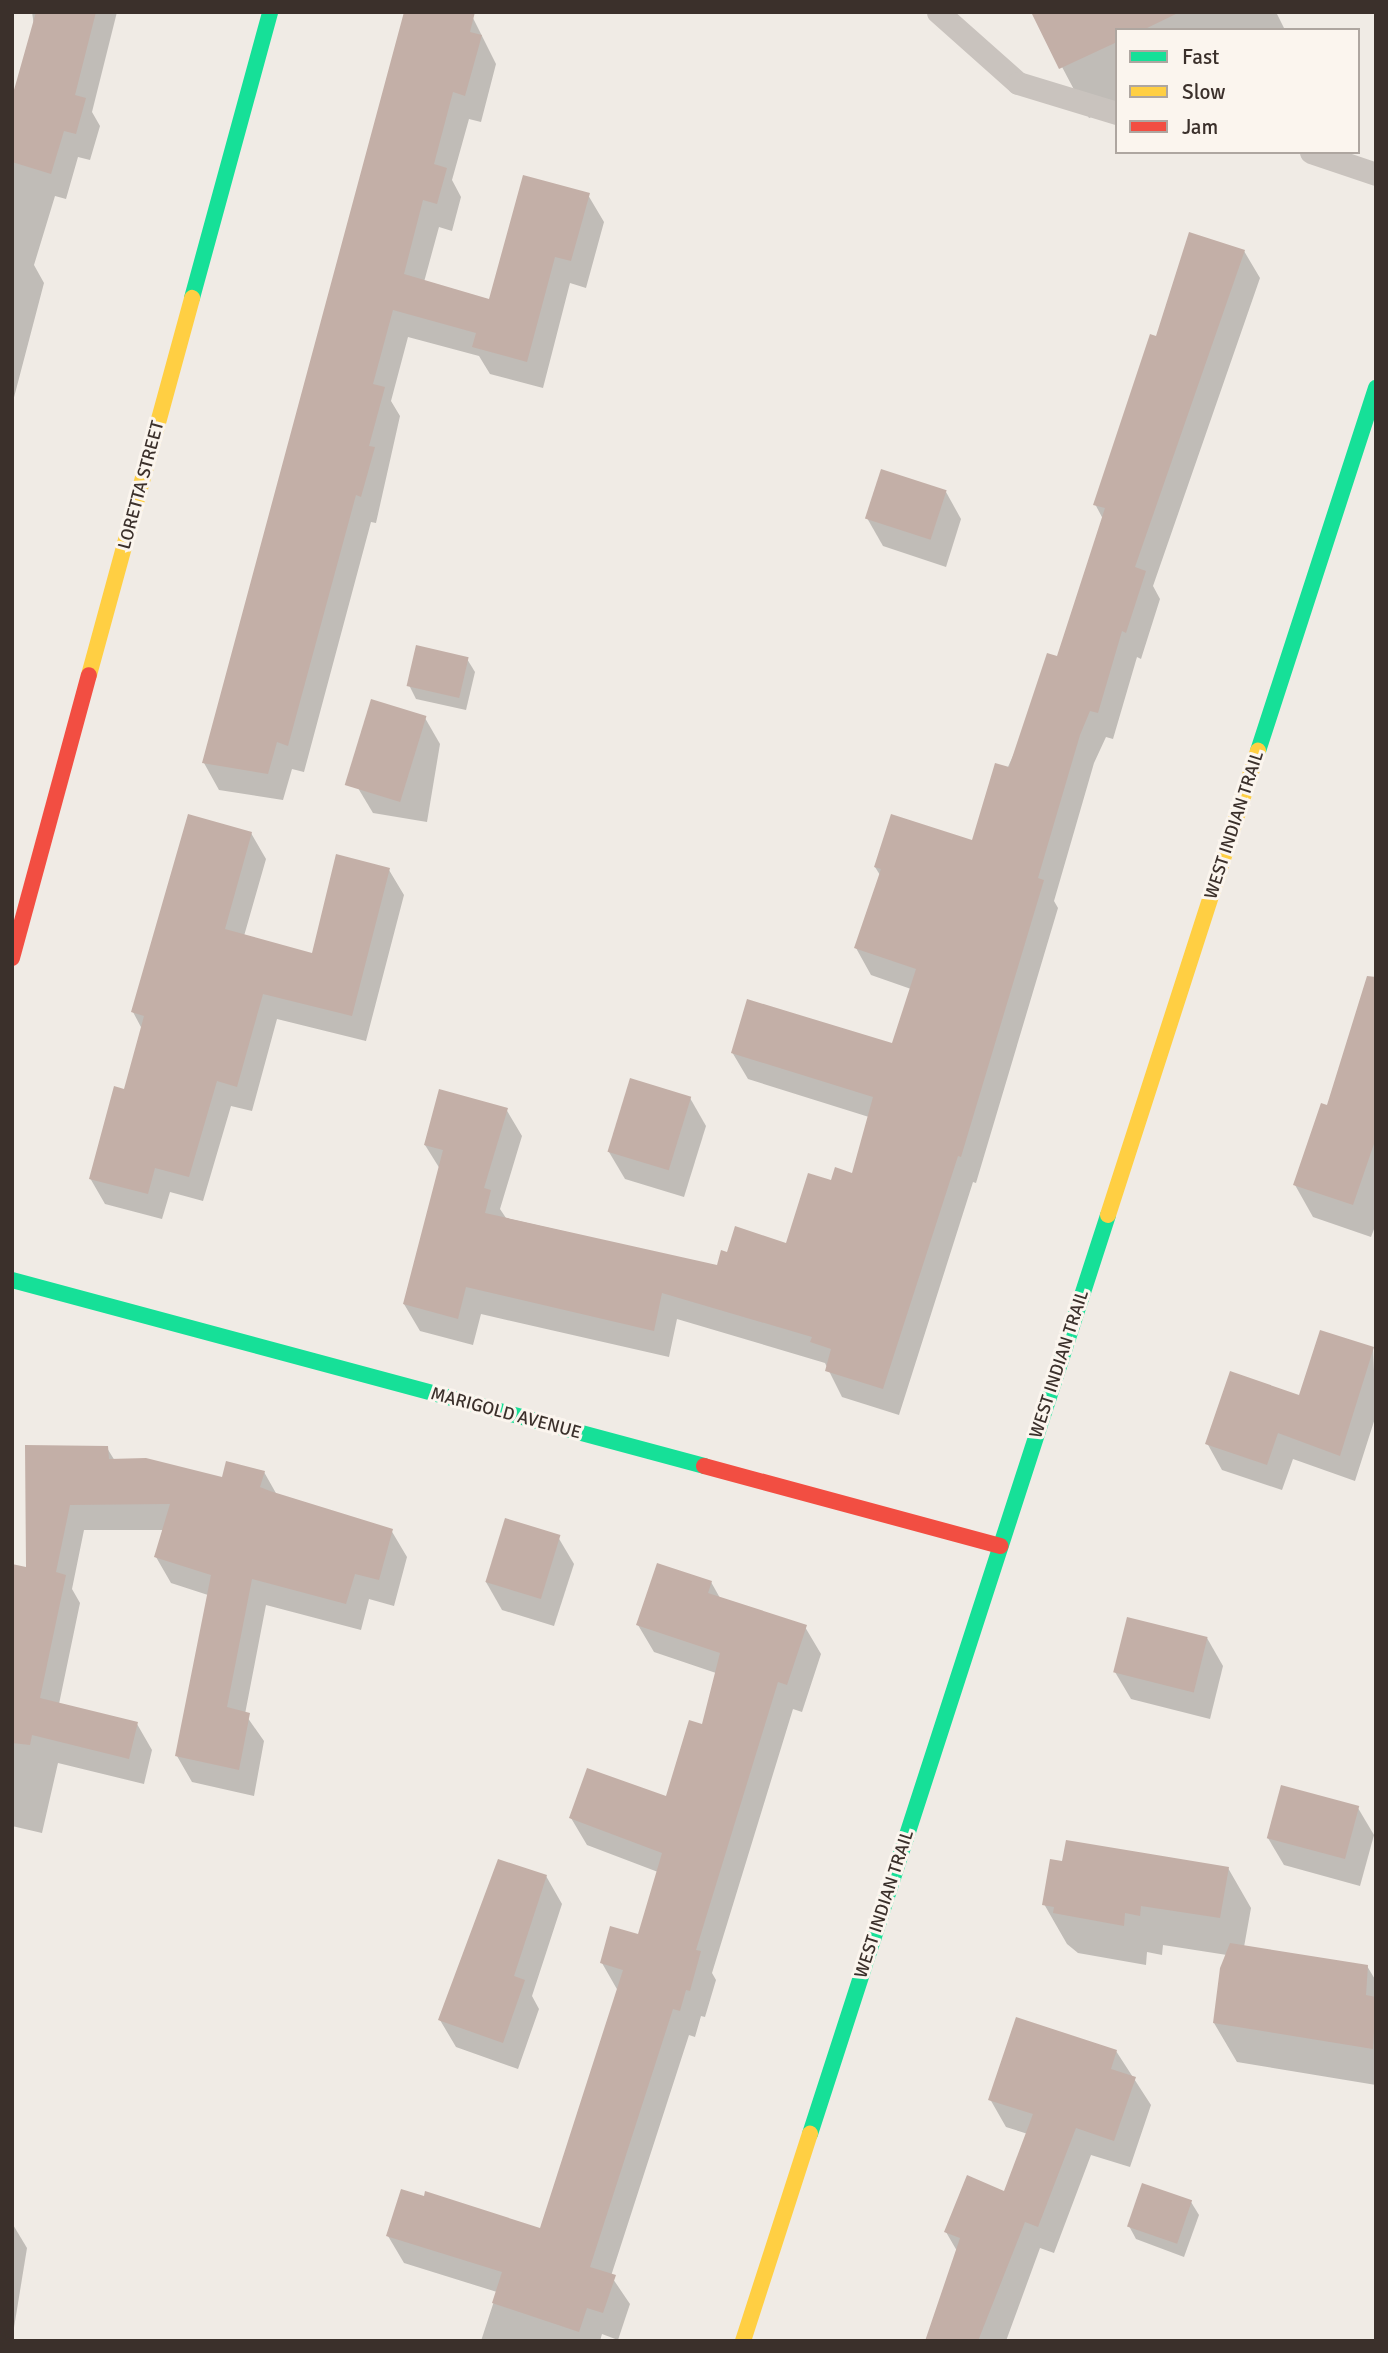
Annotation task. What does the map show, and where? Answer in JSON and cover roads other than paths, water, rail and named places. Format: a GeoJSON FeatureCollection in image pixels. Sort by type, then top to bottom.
{"type":"FeatureCollection","features":[{"type":"Feature","properties":{"kind":"street","name":"LORETTA STREET"},"geometry":{"type":"LineString","coordinates":[[12,958],[270,12]]}},
{"type":"Feature","properties":{"kind":"street","name":"WEST INDIAN TRAIL"},"geometry":{"type":"LineString","coordinates":[[743,2341],[1376,388]]}},
{"type":"Feature","properties":{"kind":"street","name":"MARIGOLD AVENUE"},"geometry":{"type":"LineString","coordinates":[[12,1280],[1000,1546]]}},
{"type":"Feature","properties":{"kind":"lane"},"geometry":{"type":"LineString","coordinates":[[938,12],[1018,83],[1115,112]]}},
{"type":"Feature","properties":{"kind":"lane"},"geometry":{"type":"LineString","coordinates":[[1317,154],[1376,174]]}}]}
